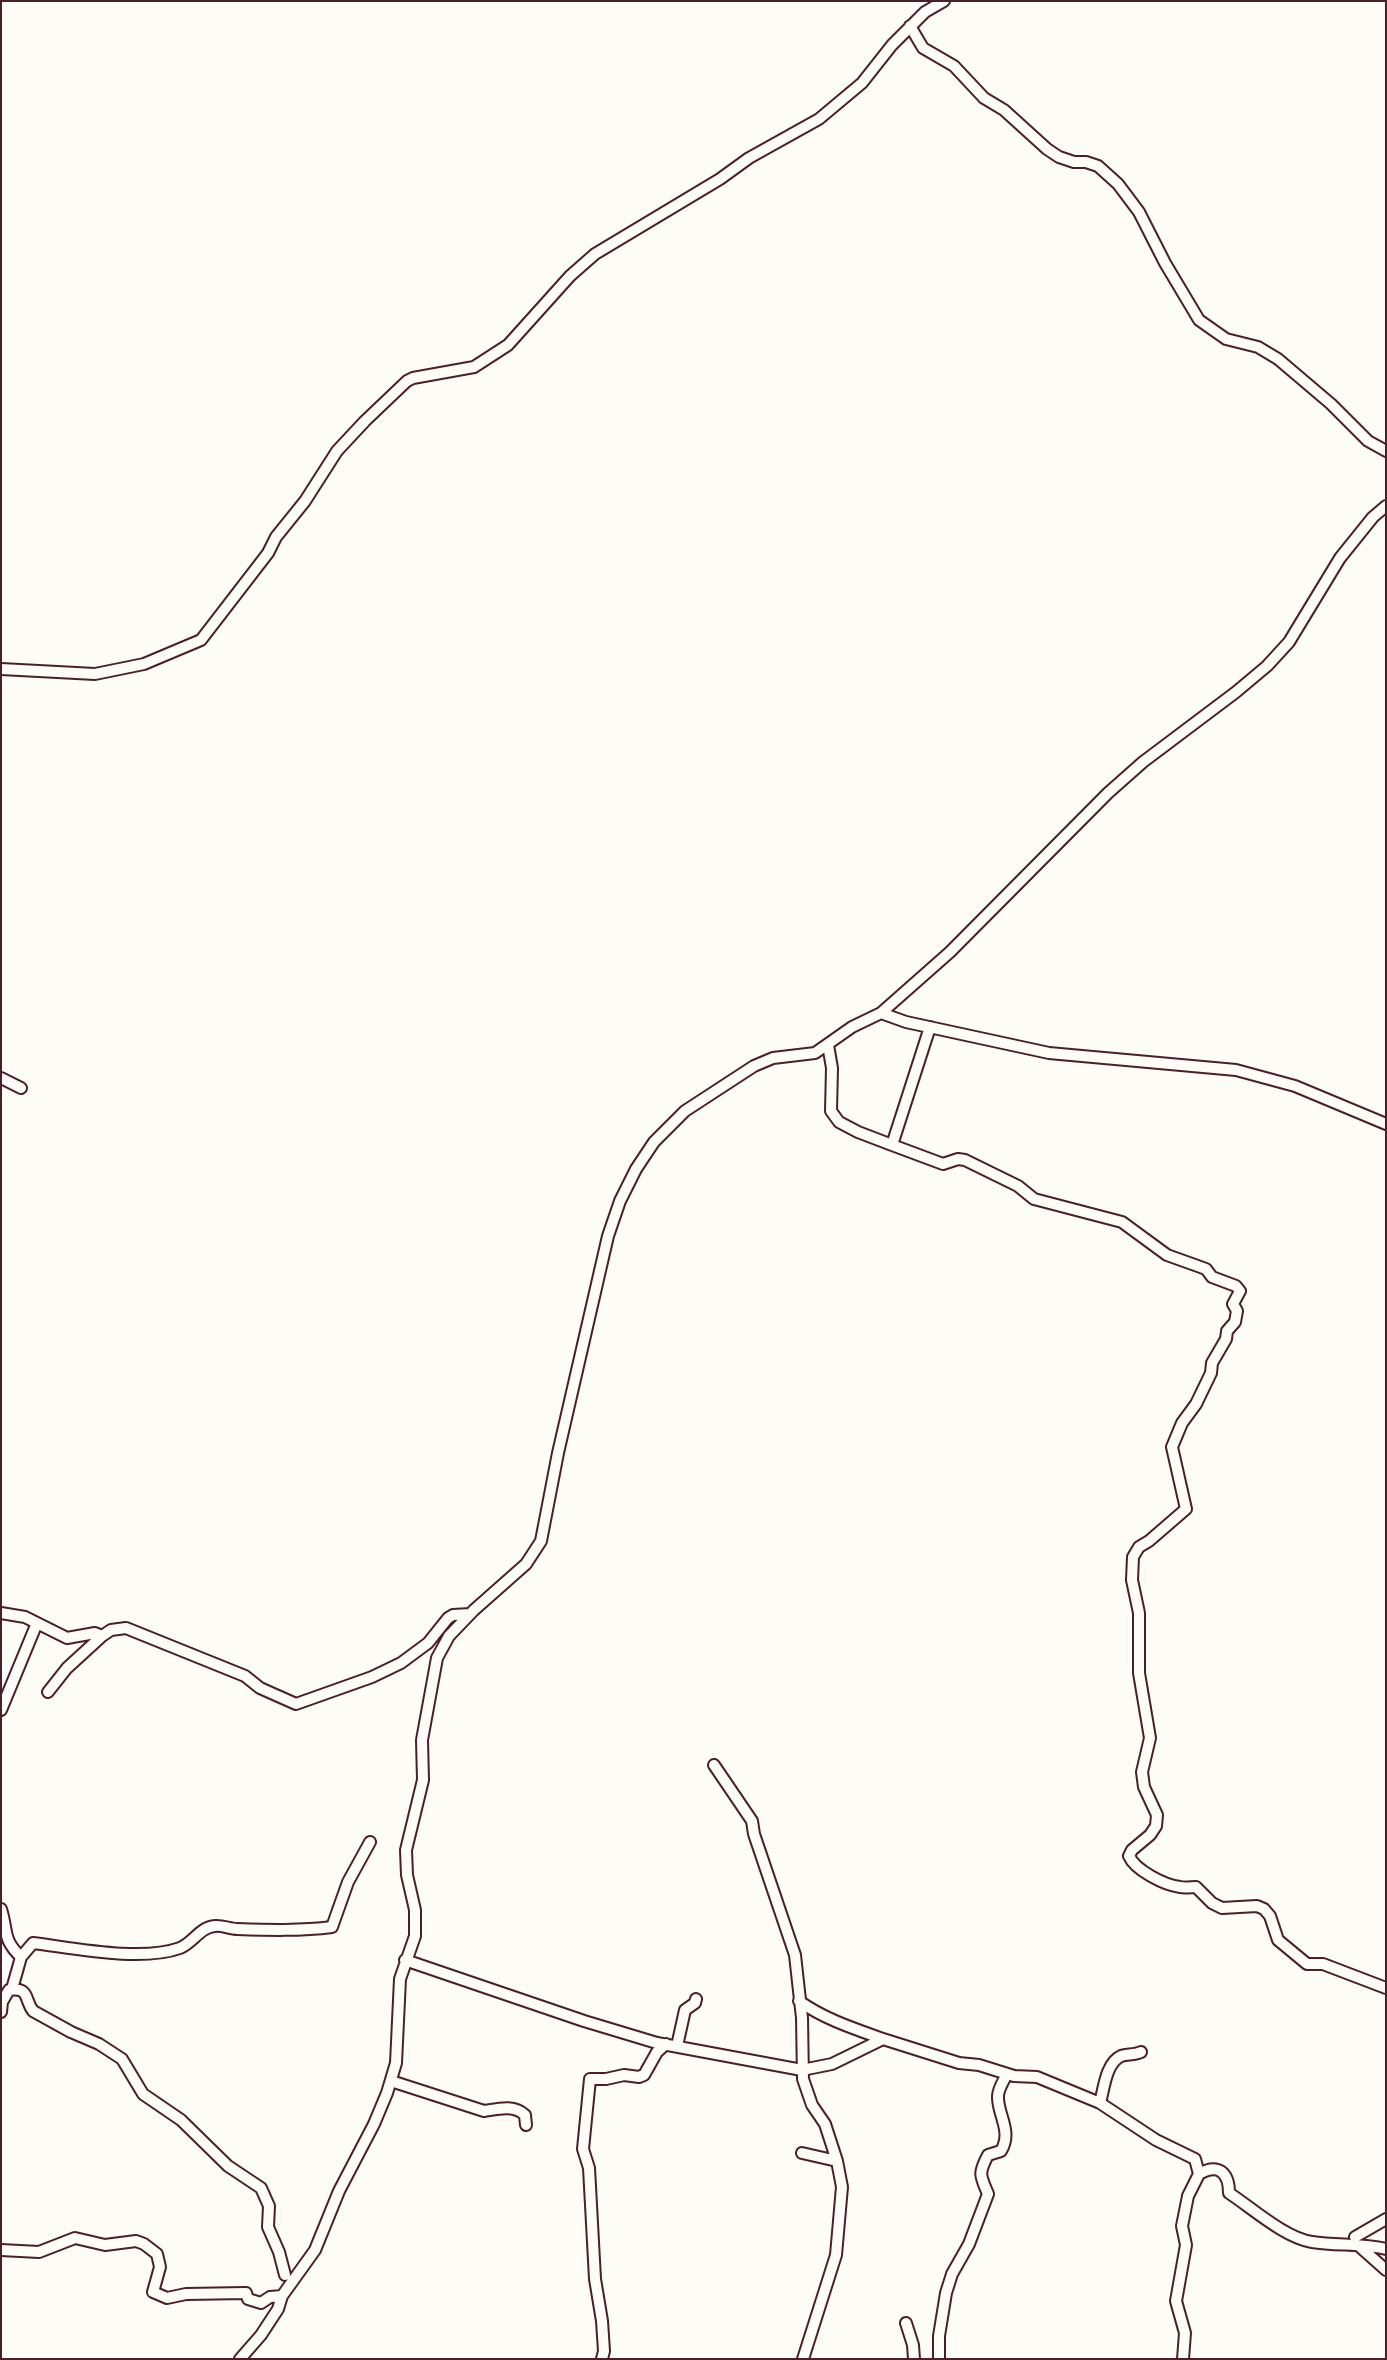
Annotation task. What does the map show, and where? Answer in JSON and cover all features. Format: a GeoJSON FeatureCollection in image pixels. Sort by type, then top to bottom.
{"type":"FeatureCollection","features":[{"type":"Feature","properties":{"kind":"street"},"geometry":{"type":"LineString","coordinates":[[1,669],[96,674],[144,664],[202,640],[268,552],[276,537],[305,500],[337,451],[407,381],[413,378],[474,367],[508,345],[570,276],[596,254],[720,179],[749,158],[819,119],[862,83],[924,12],[944,1]]}},
{"type":"Feature","properties":{"kind":"street"},"geometry":{"type":"LineString","coordinates":[[910,26],[923,48],[954,66],[984,98],[1004,110],[1047,149],[1058,157],[1098,166],[1113,178],[1136,207],[1165,263],[1199,320],[1226,339],[1258,347],[1278,359],[1332,404],[1368,441],[1386,451]]}},
{"type":"Feature","properties":{"kind":"street"},"geometry":{"type":"LineString","coordinates":[[240,2359],[261,2336],[278,2309],[282,2296],[315,2250],[336,2198],[374,2124],[391,2081],[396,2063],[400,1979],[405,1960],[415,1936],[415,1910],[407,1874],[406,1850],[423,1780],[422,1740],[437,1658],[449,1636],[470,1614],[526,1564],[541,1541],[558,1453],[608,1236],[620,1201],[636,1169],[654,1142],[685,1111],[718,1088],[773,1058],[814,1053],[852,1027],[881,1013],[950,952],[1108,793],[1143,762],[1236,692],[1267,666],[1289,642],[1340,558],[1373,518],[1386,506]]}},
{"type":"Feature","properties":{"kind":"street"},"geometry":{"type":"LineString","coordinates":[[881,1013],[930,1027],[1049,1053],[1236,1070],[1295,1086],[1386,1124]]}},
{"type":"Feature","properties":{"kind":"street"},"geometry":{"type":"LineString","coordinates":[[892,1145],[930,1027]]}},
{"type":"Feature","properties":{"kind":"street"},"geometry":{"type":"LineString","coordinates":[[828,1045],[832,1068],[831,1111],[839,1122],[858,1132],[943,1164],[958,1158],[965,1160],[1018,1186],[1034,1199],[1048,1204],[1122,1222],[1166,1255],[1206,1269],[1212,1277],[1239,1288],[1240,1291],[1233,1304],[1237,1311],[1234,1322],[1227,1330],[1226,1339],[1212,1362],[1211,1373],[1196,1404],[1182,1423],[1172,1446],[1186,1509],[1148,1542],[1138,1547],[1133,1557],[1132,1580],[1139,1613],[1139,1673],[1150,1738],[1142,1772],[1144,1787],[1157,1815],[1156,1826],[1132,1850],[1129,1856],[1133,1865],[1144,1873],[1179,1887],[1196,1887],[1212,1903],[1222,1908],[1257,1906],[1264,1909],[1270,1916],[1278,1940],[1307,1964],[1322,1964],[1386,1988]]}},
{"type":"Feature","properties":{"kind":"street"},"geometry":{"type":"LineString","coordinates":[[1,1078],[21,1088]]}},
{"type":"Feature","properties":{"kind":"street"},"geometry":{"type":"LineString","coordinates":[[1,1613],[25,1617],[67,1638],[95,1633],[102,1636]]}},
{"type":"Feature","properties":{"kind":"street"},"geometry":{"type":"LineString","coordinates":[[48,1692],[68,1668],[102,1636],[111,1630],[126,1628],[246,1676],[260,1688],[296,1704],[372,1677],[401,1662],[428,1643],[448,1618],[453,1615],[470,1614]]}},
{"type":"Feature","properties":{"kind":"street"},"geometry":{"type":"LineString","coordinates":[[1,1710],[37,1623]]}},
{"type":"Feature","properties":{"kind":"street"},"geometry":{"type":"LineString","coordinates":[[714,1764],[752,1821],[754,1834],[795,1955],[802,2018],[802,2070],[812,2105],[825,2124],[837,2161],[842,2187],[836,2254],[803,2359]]}},
{"type":"Feature","properties":{"kind":"street"},"geometry":{"type":"LineString","coordinates":[[1,2012],[2,2002],[9,1990],[12,1989],[21,1957],[33,1943],[72,1949],[133,1953],[181,1947],[212,1926],[238,1929],[332,1927],[348,1882],[370,1842]]}},
{"type":"Feature","properties":{"kind":"street"},"geometry":{"type":"LineString","coordinates":[[1,1909],[5,1922],[6,1937],[12,1949],[21,1957]]}},
{"type":"Feature","properties":{"kind":"street"},"geometry":{"type":"LineString","coordinates":[[405,1960],[584,2021],[672,2045],[802,2070],[832,2064],[883,2039]]}},
{"type":"Feature","properties":{"kind":"street"},"geometry":{"type":"LineString","coordinates":[[12,1989],[27,1994],[33,2011],[71,2032],[99,2044],[122,2059],[143,2094],[181,2120],[228,2166],[261,2188],[269,2206],[268,2227],[279,2252],[285,2275]]}},
{"type":"Feature","properties":{"kind":"street"},"geometry":{"type":"LineString","coordinates":[[602,2359],[603,2335],[595,2279],[589,2168],[583,2149],[590,2079],[606,2079],[624,2075],[639,2077],[644,2075],[657,2052],[672,2045],[685,2010],[696,1999]]}},
{"type":"Feature","properties":{"kind":"street"},"geometry":{"type":"LineString","coordinates":[[799,2001],[847,2026],[883,2039],[959,2063],[979,2065],[1007,2074],[1037,2078],[1100,2103],[1156,2140],[1195,2159],[1199,2174]]}},
{"type":"Feature","properties":{"kind":"street"},"geometry":{"type":"LineString","coordinates":[[1100,2103],[1109,2071],[1114,2061],[1124,2055],[1141,2052]]}},
{"type":"Feature","properties":{"kind":"street"},"geometry":{"type":"LineString","coordinates":[[939,2359],[939,2336],[949,2283],[969,2244],[988,2194],[981,2181],[980,2171],[988,2155],[1001,2151],[1004,2146],[1004,2123],[998,2094],[1007,2074]]}},
{"type":"Feature","properties":{"kind":"street"},"geometry":{"type":"LineString","coordinates":[[391,2081],[484,2111],[496,2108],[519,2110],[525,2114],[526,2125]]}},
{"type":"Feature","properties":{"kind":"street"},"geometry":{"type":"LineString","coordinates":[[802,2153],[837,2161]]}},
{"type":"Feature","properties":{"kind":"street"},"geometry":{"type":"LineString","coordinates":[[1183,2359],[1185,2333],[1176,2302],[1186,2245],[1182,2226],[1188,2196],[1199,2174],[1207,2169],[1217,2169],[1224,2173],[1229,2182],[1229,2192],[1290,2234],[1311,2242],[1357,2241],[1386,2249]]}},
{"type":"Feature","properties":{"kind":"street"},"geometry":{"type":"LineString","coordinates":[[1357,2241],[1386,2219]]}},
{"type":"Feature","properties":{"kind":"street"},"geometry":{"type":"LineString","coordinates":[[1,2250],[39,2252],[75,2238],[105,2245],[136,2241],[144,2244],[157,2254],[160,2267],[153,2292],[157,2295],[167,2298],[186,2294],[246,2293],[248,2299],[261,2303],[270,2297],[282,2296]]}},
{"type":"Feature","properties":{"kind":"street"},"geometry":{"type":"LineString","coordinates":[[1357,2241],[1386,2270]]}},
{"type":"Feature","properties":{"kind":"street"},"geometry":{"type":"LineString","coordinates":[[906,2323],[913,2345],[914,2359]]}}]}
